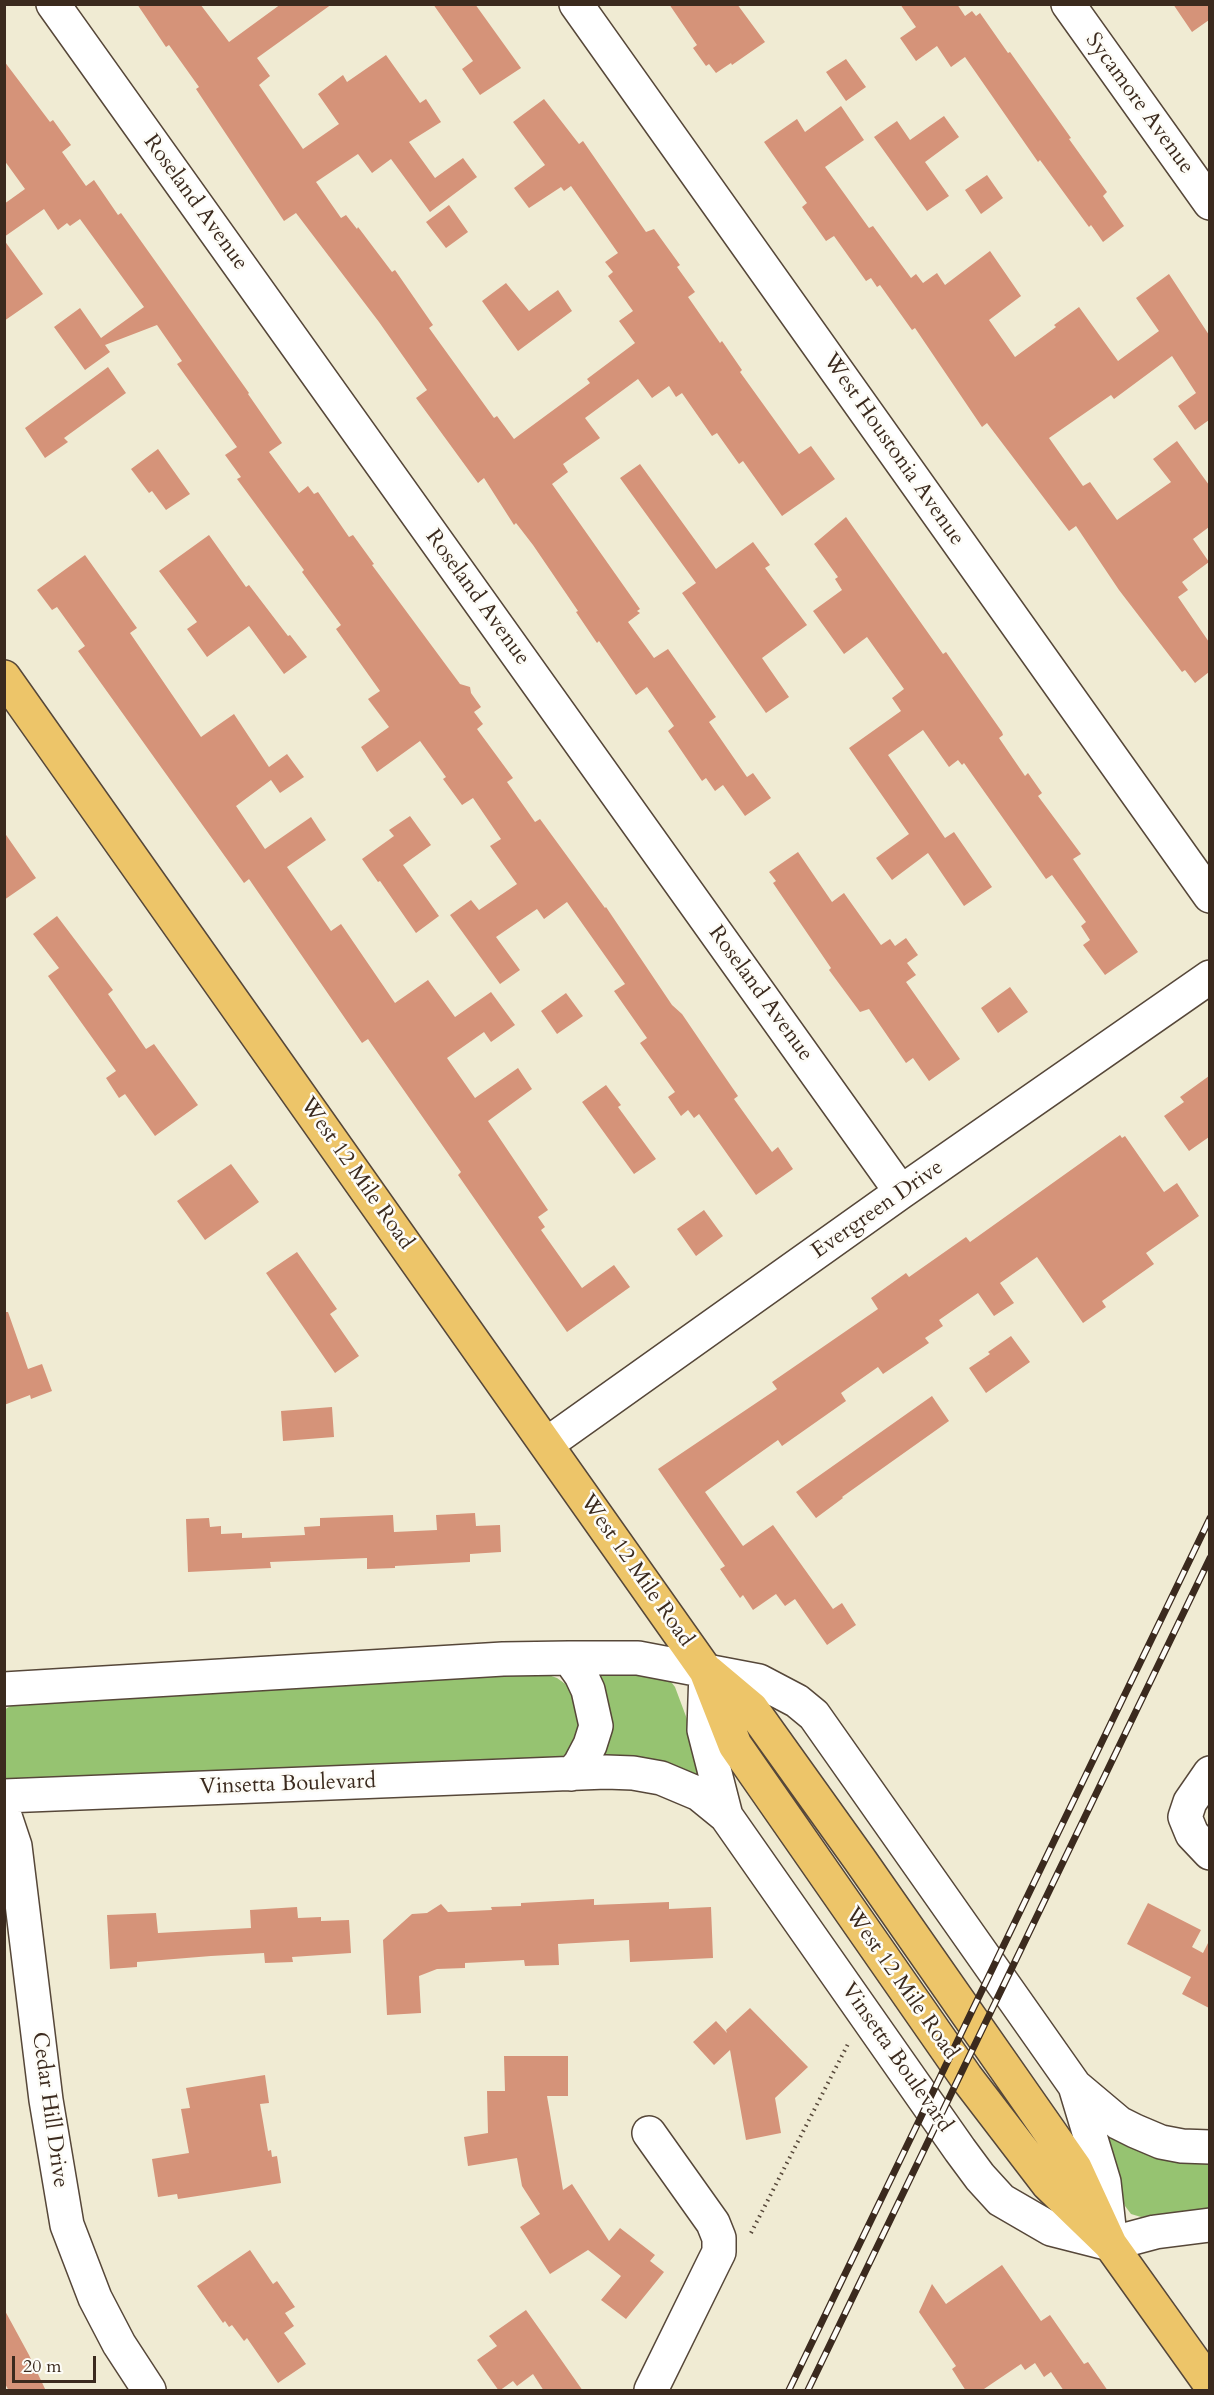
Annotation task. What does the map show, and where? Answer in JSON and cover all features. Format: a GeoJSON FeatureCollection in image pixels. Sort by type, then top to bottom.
{"type":"FeatureCollection","features":[{"type":"Feature","properties":{"kind":"main road","name":"West 12 Mile Road"},"geometry":{"type":"LineString","coordinates":[[4,677],[706,1671],[735,1745],[966,2077],[1048,2184],[1110,2244],[1209,2384]]}},
{"type":"Feature","properties":{"kind":"street","name":"Roseland Avenue"},"geometry":{"type":"LineString","coordinates":[[53,4],[901,1192]]}},
{"type":"Feature","properties":{"kind":"street","name":"West Houstonia Avenue"},"geometry":{"type":"LineString","coordinates":[[576,4],[1209,896]]}},
{"type":"Feature","properties":{"kind":"street","name":"Sycamore Avenue"},"geometry":{"type":"LineString","coordinates":[[1068,4],[1209,203]]}},
{"type":"Feature","properties":{"kind":"street","name":"Evergreen Drive"},"geometry":{"type":"LineString","coordinates":[[547,1444],[901,1192],[1209,977]]}},
{"type":"Feature","properties":{"kind":"street"},"geometry":{"type":"LineString","coordinates":[[569,1658],[588,1690],[596,1726],[590,1745],[580,1764],[571,1774]]}},
{"type":"Feature","properties":{"kind":"street"},"geometry":{"type":"LineString","coordinates":[[4,1689],[503,1659],[569,1658],[638,1658],[759,1681],[797,1701],[814,1714],[1075,2086],[1119,2123],[1135,2131],[1161,2142],[1182,2146],[1209,2147]]}},
{"type":"Feature","properties":{"kind":"street","name":"Vinsetta Boulevard"},"geometry":{"type":"LineString","coordinates":[[706,1671],[704,1730],[726,1816]]}},
{"type":"Feature","properties":{"kind":"street","name":"Vinsetta Boulevard"},"geometry":{"type":"LineString","coordinates":[[4,1796],[571,1774],[633,1773],[661,1778],[699,1794],[726,1816],[980,2176],[1001,2200],[1051,2229],[1110,2244],[1155,2232],[1209,2226]]}},
{"type":"Feature","properties":{"kind":"street"},"geometry":{"type":"LineString","coordinates":[[1209,1773],[1190,1802],[1185,1817],[1192,1834],[1209,1853]]}},
{"type":"Feature","properties":{"kind":"street","name":"Cedar Hill Drive"},"geometry":{"type":"LineString","coordinates":[[4,1813],[15,1846],[46,2100],[67,2225],[94,2298],[119,2344],[149,2391]]}},
{"type":"Feature","properties":{"kind":"street"},"geometry":{"type":"LineString","coordinates":[[1075,2086],[1104,2182],[1110,2244]]}},
{"type":"Feature","properties":{"kind":"street"},"geometry":{"type":"LineString","coordinates":[[649,2133],[713,2223],[719,2238],[719,2252],[651,2391]]}},
{"type":"Feature","properties":{"kind":"path"},"geometry":{"type":"LineString","coordinates":[[751,2233],[852,2034]]}},
{"type":"Feature","properties":{"kind":"green space"},"geometry":{"type":"Polygon","coordinates":[[[540,1672],[557,1678],[571,1688],[584,1716],[573,1748],[559,1759],[8,1783],[5,1778],[4,1710],[20,1700],[540,1672]]]}},
{"type":"Feature","properties":{"kind":"green space"},"geometry":{"type":"Polygon","coordinates":[[[601,1674],[669,1679],[675,1687],[709,1778],[700,1778],[679,1767],[636,1756],[601,1757],[598,1679],[601,1674]]]}},
{"type":"Feature","properties":{"kind":"green space"},"geometry":{"type":"Polygon","coordinates":[[[1097,2131],[1209,2160],[1209,2208],[1141,2217],[1131,2214],[1125,2206],[1097,2131]]]}},
{"type":"Feature","properties":{"kind":"building"},"geometry":{"type":"Polygon","coordinates":[[[137,4],[200,4],[229,42],[281,4],[332,4],[257,58],[270,76],[259,85],[303,149],[339,124],[318,94],[343,75],[347,82],[386,55],[420,103],[426,99],[441,122],[409,142],[435,178],[463,158],[477,177],[430,212],[391,159],[372,173],[358,154],[316,182],[341,218],[346,215],[357,229],[358,227],[392,272],[395,270],[433,325],[429,328],[494,418],[497,416],[514,439],[590,383],[587,379],[635,343],[619,321],[633,311],[608,276],[613,272],[605,262],[618,253],[571,186],[564,191],[561,187],[529,208],[514,188],[545,165],[513,122],[544,99],[579,144],[583,141],[646,232],[654,229],[680,265],[677,267],[695,292],[688,297],[720,343],[722,341],[742,370],[740,372],[799,454],[811,446],[835,479],[782,516],[743,461],[739,464],[717,433],[712,436],[682,393],[676,397],[669,386],[652,398],[638,379],[585,418],[600,438],[563,464],[568,472],[552,484],[640,609],[637,611],[640,613],[628,622],[654,658],[668,649],[716,717],[709,722],[747,777],[753,773],[771,798],[745,816],[723,785],[715,791],[706,778],[702,781],[668,731],[674,726],[647,687],[636,695],[599,641],[597,643],[533,545],[516,523],[514,525],[484,478],[478,483],[416,398],[427,390],[379,322],[296,213],[284,221],[196,89],[199,87],[169,45],[166,47],[137,4]]]}},
{"type":"Feature","properties":{"kind":"building"},"geometry":{"type":"Polygon","coordinates":[[[433,4],[475,4],[521,68],[480,95],[462,69],[473,61],[433,4]]]}},
{"type":"Feature","properties":{"kind":"building"},"geometry":{"type":"Polygon","coordinates":[[[669,4],[737,4],[765,42],[716,73],[709,64],[706,66],[693,48],[697,45],[669,4]]]}},
{"type":"Feature","properties":{"kind":"building"},"geometry":{"type":"Polygon","coordinates":[[[900,4],[957,4],[965,16],[972,11],[976,16],[980,13],[1071,138],[1069,139],[1107,192],[1103,196],[1124,226],[1103,242],[1091,225],[1089,227],[1040,160],[1038,162],[965,57],[951,67],[937,46],[916,61],[900,38],[916,27],[900,4]]]}},
{"type":"Feature","properties":{"kind":"building"},"geometry":{"type":"Polygon","coordinates":[[[1173,4],[1209,4],[1209,20],[1192,32],[1173,4]]]}},
{"type":"Feature","properties":{"kind":"building"},"geometry":{"type":"Polygon","coordinates":[[[846,59],[866,87],[846,101],[826,72],[846,59]]]}},
{"type":"Feature","properties":{"kind":"building"},"geometry":{"type":"Polygon","coordinates":[[[4,61],[50,122],[53,120],[71,145],[62,152],[86,186],[94,180],[118,215],[121,213],[249,393],[282,443],[269,452],[299,493],[308,486],[314,494],[318,492],[349,537],[353,535],[374,564],[372,565],[460,684],[470,687],[471,693],[481,707],[474,712],[483,724],[477,729],[513,778],[507,782],[535,822],[540,819],[606,907],[672,1005],[682,1014],[738,1096],[734,1099],[772,1152],[778,1147],[793,1169],[756,1195],[699,1114],[694,1118],[688,1110],[681,1116],[668,1097],[675,1092],[640,1043],[647,1038],[614,991],[625,984],[567,902],[544,919],[537,909],[496,937],[520,970],[500,984],[450,915],[471,900],[479,910],[517,884],[490,846],[501,839],[473,798],[462,805],[443,779],[446,777],[420,741],[377,772],[361,747],[389,727],[368,699],[380,691],[336,629],[341,625],[302,572],[304,570],[237,479],[241,477],[225,455],[237,447],[177,364],[182,361],[157,325],[105,345],[110,352],[85,370],[54,327],[80,308],[101,338],[144,307],[80,219],[70,226],[67,223],[58,230],[44,209],[4,237],[4,204],[25,189],[4,160],[4,61]]]}},
{"type":"Feature","properties":{"kind":"building"},"geometry":{"type":"Polygon","coordinates":[[[841,106],[864,140],[825,167],[869,228],[873,226],[911,278],[916,274],[923,283],[937,273],[945,285],[990,251],[1021,296],[989,320],[1015,357],[1079,307],[1118,361],[1159,331],[1136,298],[1169,274],[1209,335],[1209,420],[1195,430],[1178,406],[1196,393],[1172,356],[1114,399],[1111,395],[1049,438],[1083,486],[1090,482],[1117,520],[1171,482],[1153,459],[1177,441],[1209,485],[1209,527],[1193,539],[1209,562],[1182,582],[1188,590],[1178,597],[1209,642],[1209,672],[1195,683],[1185,670],[1182,672],[1119,590],[1076,526],[1069,531],[987,423],[982,427],[915,328],[912,330],[880,285],[877,287],[871,278],[866,281],[834,236],[826,241],[802,207],[807,203],[764,142],[797,119],[805,132],[841,106]]]}},
{"type":"Feature","properties":{"kind":"building"},"geometry":{"type":"Polygon","coordinates":[[[944,116],[959,137],[925,162],[949,196],[927,211],[874,137],[897,121],[910,140],[944,116]]]}},
{"type":"Feature","properties":{"kind":"building"},"geometry":{"type":"Polygon","coordinates":[[[987,175],[1003,198],[981,214],[965,190],[987,175]]]}},
{"type":"Feature","properties":{"kind":"building"},"geometry":{"type":"Polygon","coordinates":[[[449,205],[468,232],[446,248],[426,222],[449,205]]]}},
{"type":"Feature","properties":{"kind":"building"},"geometry":{"type":"Polygon","coordinates":[[[4,240],[43,294],[4,321],[4,240]]]}},
{"type":"Feature","properties":{"kind":"building"},"geometry":{"type":"Polygon","coordinates":[[[506,283],[529,311],[558,290],[572,311],[518,351],[482,301],[506,283]]]}},
{"type":"Feature","properties":{"kind":"building"},"geometry":{"type":"Polygon","coordinates":[[[108,367],[126,393],[64,438],[68,442],[45,458],[25,428],[108,367]]]}},
{"type":"Feature","properties":{"kind":"building"},"geometry":{"type":"Polygon","coordinates":[[[158,449],[190,494],[166,510],[152,491],[149,493],[131,469],[158,449]]]}},
{"type":"Feature","properties":{"kind":"building"},"geometry":{"type":"Polygon","coordinates":[[[640,464],[716,569],[753,542],[770,565],[765,568],[807,625],[762,658],[789,697],[766,713],[682,593],[696,583],[620,478],[640,464]]]}},
{"type":"Feature","properties":{"kind":"building"},"geometry":{"type":"Polygon","coordinates":[[[846,517],[943,654],[946,652],[1002,732],[1003,735],[999,738],[1025,776],[1028,773],[1042,793],[1038,796],[1081,854],[1073,859],[1138,952],[1105,975],[1083,945],[1090,940],[1081,926],[1086,922],[1052,875],[1046,879],[964,763],[962,765],[958,760],[949,767],[923,730],[888,755],[945,838],[954,832],[992,887],[964,906],[928,853],[892,880],[876,858],[909,834],[849,748],[901,711],[892,698],[904,689],[867,637],[844,654],[813,611],[842,590],[835,579],[838,577],[814,544],[846,517]]]}},
{"type":"Feature","properties":{"kind":"building"},"geometry":{"type":"Polygon","coordinates":[[[209,535],[246,587],[249,585],[307,657],[284,674],[249,626],[207,657],[187,629],[197,622],[159,571],[209,535]]]}},
{"type":"Feature","properties":{"kind":"building"},"geometry":{"type":"Polygon","coordinates":[[[85,555],[137,628],[130,633],[201,737],[234,714],[269,767],[287,754],[304,777],[280,793],[271,780],[236,806],[265,849],[311,817],[326,840],[287,867],[331,931],[341,924],[395,1003],[428,980],[455,1017],[491,992],[515,1025],[491,1042],[484,1032],[447,1058],[475,1098],[518,1068],[532,1089],[488,1121],[548,1210],[538,1217],[545,1227],[541,1230],[582,1288],[614,1265],[630,1287],[567,1332],[458,1175],[461,1172],[368,1039],[362,1043],[249,879],[244,883],[78,651],[85,646],[57,607],[52,610],[37,590],[85,555]]]}},
{"type":"Feature","properties":{"kind":"building"},"geometry":{"type":"Polygon","coordinates":[[[410,816],[431,845],[403,865],[439,916],[416,933],[362,859],[394,836],[389,830],[410,816]]]}},
{"type":"Feature","properties":{"kind":"building"},"geometry":{"type":"Polygon","coordinates":[[[4,832],[36,878],[4,900],[4,832]]]}},
{"type":"Feature","properties":{"kind":"building"},"geometry":{"type":"Polygon","coordinates":[[[798,852],[832,902],[844,893],[881,945],[890,939],[895,946],[906,938],[918,955],[907,963],[916,975],[906,982],[960,1059],[929,1081],[913,1058],[906,1063],[869,1009],[860,1012],[829,970],[831,968],[773,883],[776,881],[769,872],[798,852]]]}},
{"type":"Feature","properties":{"kind":"building"},"geometry":{"type":"Polygon","coordinates":[[[57,916],[113,990],[108,994],[146,1049],[154,1044],[198,1105],[155,1136],[125,1094],[119,1098],[106,1078],[116,1071],[48,976],[59,968],[33,934],[57,916]]]}},
{"type":"Feature","properties":{"kind":"building"},"geometry":{"type":"Polygon","coordinates":[[[1010,987],[1028,1012],[998,1033],[981,1008],[1010,987]]]}},
{"type":"Feature","properties":{"kind":"building"},"geometry":{"type":"Polygon","coordinates":[[[566,993],[583,1016],[557,1034],[541,1011],[566,993]]]}},
{"type":"Feature","properties":{"kind":"building"},"geometry":{"type":"Polygon","coordinates":[[[1209,1076],[1209,1137],[1189,1151],[1164,1116],[1184,1102],[1180,1097],[1209,1076]]]}},
{"type":"Feature","properties":{"kind":"building"},"geometry":{"type":"Polygon","coordinates":[[[606,1085],[621,1105],[618,1107],[656,1159],[634,1174],[582,1102],[606,1085]]]}},
{"type":"Feature","properties":{"kind":"building"},"geometry":{"type":"Polygon","coordinates":[[[1120,1135],[1122,1138],[1125,1136],[1164,1192],[1177,1183],[1199,1216],[1146,1253],[1154,1264],[1102,1301],[1106,1307],[1083,1323],[1037,1257],[1000,1283],[1014,1303],[994,1316],[978,1293],[939,1320],[943,1326],[925,1338],[929,1343],[883,1374],[878,1367],[841,1393],[846,1401],[782,1446],[778,1440],[705,1492],[743,1546],[773,1525],[833,1609],[842,1603],[856,1625],[827,1645],[795,1599],[785,1606],[776,1594],[753,1610],[743,1595],[740,1598],[720,1569],[725,1566],[658,1469],[777,1389],[772,1382],[878,1309],[871,1298],[906,1273],[909,1277],[966,1237],[970,1242],[1120,1135]]]}},
{"type":"Feature","properties":{"kind":"building"},"geometry":{"type":"Polygon","coordinates":[[[231,1164],[259,1202],[205,1240],[177,1201],[231,1164]]]}},
{"type":"Feature","properties":{"kind":"building"},"geometry":{"type":"Polygon","coordinates":[[[704,1210],[723,1236],[696,1256],[677,1229],[704,1210]]]}},
{"type":"Feature","properties":{"kind":"building"},"geometry":{"type":"Polygon","coordinates":[[[297,1252],[337,1309],[330,1314],[359,1356],[335,1373],[266,1273],[297,1252]]]}},
{"type":"Feature","properties":{"kind":"building"},"geometry":{"type":"Polygon","coordinates":[[[4,1312],[8,1312],[28,1369],[42,1364],[52,1391],[31,1399],[30,1395],[4,1405],[4,1312]]]}},
{"type":"Feature","properties":{"kind":"building"},"geometry":{"type":"Polygon","coordinates":[[[1011,1336],[1030,1362],[986,1393],[969,1368],[1011,1336]]]}},
{"type":"Feature","properties":{"kind":"building"},"geometry":{"type":"Polygon","coordinates":[[[932,1396],[949,1421],[816,1518],[796,1492],[932,1396]]]}},
{"type":"Feature","properties":{"kind":"building"},"geometry":{"type":"Polygon","coordinates":[[[332,1407],[334,1437],[283,1441],[281,1411],[332,1407]]]}},
{"type":"Feature","properties":{"kind":"building"},"geometry":{"type":"Polygon","coordinates":[[[475,1513],[476,1526],[500,1525],[501,1552],[470,1554],[470,1562],[367,1569],[367,1558],[270,1562],[271,1568],[188,1572],[186,1519],[209,1518],[210,1527],[221,1526],[221,1534],[242,1533],[242,1538],[305,1535],[304,1527],[320,1526],[320,1518],[393,1515],[394,1532],[437,1530],[436,1515],[475,1513]]]}},
{"type":"Feature","properties":{"kind":"building"},"geometry":{"type":"Polygon","coordinates":[[[594,1899],[594,1905],[669,1902],[669,1909],[711,1907],[713,1958],[630,1962],[629,1940],[558,1944],[559,1965],[525,1966],[524,1960],[465,1963],[465,1968],[437,1969],[419,1976],[421,2013],[387,2015],[383,1940],[412,1914],[427,1913],[441,1904],[448,1912],[492,1910],[491,1907],[521,1906],[521,1903],[594,1899]]]}},
{"type":"Feature","properties":{"kind":"building"},"geometry":{"type":"Polygon","coordinates":[[[1148,1903],[1201,1930],[1192,1947],[1203,1953],[1209,1941],[1209,2008],[1182,1994],[1191,1977],[1127,1944],[1148,1903]]]}},
{"type":"Feature","properties":{"kind":"building"},"geometry":{"type":"Polygon","coordinates":[[[297,1907],[298,1918],[321,1917],[321,1921],[349,1920],[351,1953],[292,1957],[293,1962],[265,1963],[264,1953],[211,1956],[137,1962],[137,1967],[110,1969],[107,1915],[156,1913],[158,1933],[251,1928],[250,1910],[297,1907]]]}},
{"type":"Feature","properties":{"kind":"building"},"geometry":{"type":"Polygon","coordinates":[[[750,2008],[808,2067],[775,2098],[781,2133],[746,2140],[730,2050],[714,2065],[693,2042],[716,2021],[727,2033],[726,2030],[750,2008]]]}},
{"type":"Feature","properties":{"kind":"building"},"geometry":{"type":"Polygon","coordinates":[[[504,2056],[568,2056],[568,2096],[547,2096],[563,2190],[572,2184],[609,2241],[620,2228],[655,2255],[650,2261],[664,2272],[626,2319],[601,2300],[621,2276],[588,2250],[550,2274],[520,2227],[540,2214],[522,2186],[517,2158],[468,2166],[464,2137],[488,2133],[487,2091],[505,2091],[504,2056]]]}},
{"type":"Feature","properties":{"kind":"building"},"geometry":{"type":"Polygon","coordinates":[[[265,2075],[269,2103],[260,2104],[268,2151],[271,2150],[272,2157],[277,2156],[281,2183],[178,2199],[177,2194],[158,2197],[152,2159],[189,2153],[181,2109],[190,2108],[186,2088],[265,2075]]]}},
{"type":"Feature","properties":{"kind":"building"},"geometry":{"type":"Polygon","coordinates":[[[250,2250],[273,2284],[277,2281],[295,2307],[285,2313],[294,2326],[284,2333],[306,2364],[278,2383],[247,2338],[244,2341],[232,2325],[229,2327],[225,2321],[223,2323],[197,2286],[250,2250]]]}},
{"type":"Feature","properties":{"kind":"building"},"geometry":{"type":"Polygon","coordinates":[[[1002,2265],[1041,2321],[1050,2315],[1084,2364],[1088,2362],[1108,2391],[1064,2391],[1051,2372],[1044,2377],[1035,2363],[1025,2370],[1021,2364],[981,2391],[966,2391],[952,2369],[956,2366],[919,2312],[932,2284],[946,2304],[1002,2265]]]}},
{"type":"Feature","properties":{"kind":"building"},"geometry":{"type":"Polygon","coordinates":[[[4,2309],[46,2391],[9,2391],[4,2382],[4,2309]]]}},
{"type":"Feature","properties":{"kind":"building"},"geometry":{"type":"Polygon","coordinates":[[[526,2310],[583,2391],[544,2391],[533,2374],[517,2386],[513,2381],[499,2391],[477,2360],[497,2346],[489,2336],[526,2310]]]}},
{"type":"Feature","properties":{"kind":"railway"},"geometry":{"type":"LineString","coordinates":[[789,2390],[1210,1518]]}},
{"type":"Feature","properties":{"kind":"railway"},"geometry":{"type":"LineString","coordinates":[[808,2390],[1210,1558]]}}]}
